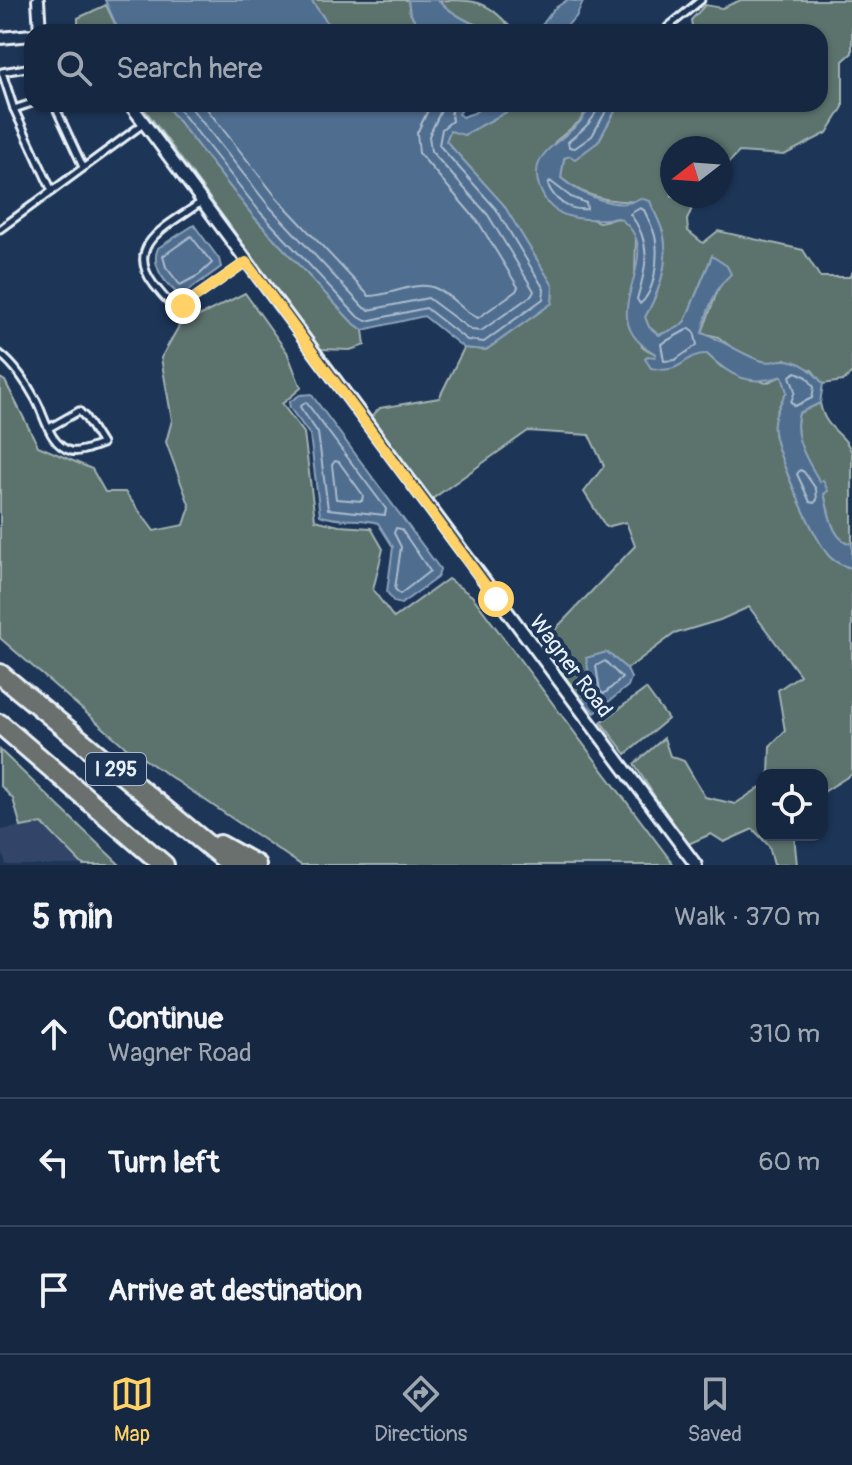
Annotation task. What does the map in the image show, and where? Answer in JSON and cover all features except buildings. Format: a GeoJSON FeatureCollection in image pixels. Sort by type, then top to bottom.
{"type":"FeatureCollection","features":[{"type":"Feature","properties":{"kind":"highway","name":"I 295"},"geometry":{"type":"LineString","coordinates":[[0,674],[232,865]]}},
{"type":"Feature","properties":{"kind":"highway","name":"I 295"},"geometry":{"type":"LineString","coordinates":[[0,724],[164,865]]}},
{"type":"Feature","properties":{"kind":"highway"},"geometry":{"type":"LineString","coordinates":[[83,796],[147,865]]}},
{"type":"Feature","properties":{"kind":"highway"},"geometry":{"type":"LineString","coordinates":[[182,823],[256,865]]}},
{"type":"Feature","properties":{"kind":"street"},"geometry":{"type":"LineString","coordinates":[[38,0],[40,24]]}},
{"type":"Feature","properties":{"kind":"street"},"geometry":{"type":"LineString","coordinates":[[0,38],[24,36]]}},
{"type":"Feature","properties":{"kind":"street","name":"Wagner Road"},"geometry":{"type":"LineString","coordinates":[[136,112],[696,865]]}},
{"type":"Feature","properties":{"kind":"lane"},"geometry":{"type":"LineString","coordinates":[[672,24],[701,0]]}},
{"type":"Feature","properties":{"kind":"lane"},"geometry":{"type":"LineString","coordinates":[[24,68],[2,72],[14,109],[52,191]]}},
{"type":"Feature","properties":{"kind":"lane"},"geometry":{"type":"LineString","coordinates":[[14,109],[24,106]]}},
{"type":"Feature","properties":{"kind":"lane"},"geometry":{"type":"LineString","coordinates":[[58,112],[83,167]]}},
{"type":"Feature","properties":{"kind":"lane"},"geometry":{"type":"LineString","coordinates":[[0,229],[144,124]]}},
{"type":"Feature","properties":{"kind":"lane"},"geometry":{"type":"LineString","coordinates":[[202,202],[149,241],[142,257],[145,273],[167,301],[183,306],[246,262]]}},
{"type":"Feature","properties":{"kind":"lane"},"geometry":{"type":"LineString","coordinates":[[0,354],[8,360],[37,401],[44,423],[60,446],[72,451],[102,444],[79,411],[49,428]]}},
{"type":"Feature","properties":{"kind":"shaded area"},"geometry":{"type":"Polygon","coordinates":[[[41,823],[83,865],[6,865],[0,830],[41,823]]]}},
{"type":"Feature","properties":{"kind":"green space"},"geometry":{"type":"Polygon","coordinates":[[[311,0],[408,0],[410,13],[417,24],[328,24],[311,0]]]}},
{"type":"Feature","properties":{"kind":"green space"},"geometry":{"type":"Polygon","coordinates":[[[438,0],[480,4],[495,12],[507,24],[475,24],[438,0]]]}},
{"type":"Feature","properties":{"kind":"green space"},"geometry":{"type":"Polygon","coordinates":[[[741,0],[852,0],[852,53],[843,61],[843,107],[827,133],[784,155],[739,152],[732,159],[732,136],[660,136],[660,208],[692,208],[687,220],[688,231],[703,243],[718,231],[803,250],[820,277],[849,277],[852,273],[852,373],[843,381],[823,384],[812,370],[785,359],[771,364],[755,359],[718,337],[702,333],[720,284],[712,256],[685,321],[679,327],[659,335],[649,327],[645,317],[658,289],[665,258],[663,232],[650,201],[603,198],[582,191],[561,178],[564,158],[598,142],[615,112],[828,112],[828,24],[692,24],[691,20],[705,5],[722,8],[741,0]]]}},
{"type":"Feature","properties":{"kind":"green space"},"geometry":{"type":"Polygon","coordinates":[[[106,5],[115,24],[78,24],[78,18],[106,5]]]}},
{"type":"Feature","properties":{"kind":"green space"},"geometry":{"type":"Polygon","coordinates":[[[147,112],[171,112],[254,217],[363,330],[365,345],[350,350],[320,349],[147,112]]]}},
{"type":"Feature","properties":{"kind":"green space"},"geometry":{"type":"Polygon","coordinates":[[[506,112],[585,112],[580,121],[555,142],[537,175],[547,203],[599,222],[619,218],[629,225],[636,237],[635,278],[629,297],[642,347],[656,354],[645,359],[687,359],[697,353],[707,354],[721,367],[766,383],[782,376],[787,391],[777,411],[774,432],[782,459],[823,548],[835,561],[852,568],[852,774],[828,789],[828,769],[769,769],[770,746],[785,731],[778,690],[800,675],[749,607],[720,620],[674,634],[627,669],[607,652],[587,658],[592,690],[582,700],[541,644],[635,546],[626,522],[606,527],[584,492],[604,466],[589,435],[528,431],[432,499],[371,417],[380,408],[439,398],[464,348],[486,350],[552,303],[553,286],[503,204],[446,141],[450,130],[464,135],[506,112]]]}},
{"type":"Feature","properties":{"kind":"green space"},"geometry":{"type":"Polygon","coordinates":[[[245,293],[287,352],[301,388],[282,404],[304,433],[315,520],[339,526],[371,528],[383,549],[373,590],[394,618],[448,579],[472,596],[674,865],[301,865],[122,744],[0,638],[0,378],[5,381],[38,446],[92,469],[105,492],[125,492],[154,531],[184,525],[190,507],[166,442],[172,420],[161,358],[179,326],[245,293]]]}},
{"type":"Feature","properties":{"kind":"green space"},"geometry":{"type":"Polygon","coordinates":[[[820,403],[826,420],[852,453],[852,544],[845,542],[835,531],[824,493],[827,491],[809,465],[800,444],[799,413],[820,403]]]}},
{"type":"Feature","properties":{"kind":"green space"},"geometry":{"type":"Polygon","coordinates":[[[646,689],[668,719],[626,754],[601,722],[646,689]]]}},
{"type":"Feature","properties":{"kind":"green space"},"geometry":{"type":"Polygon","coordinates":[[[664,738],[670,756],[684,761],[705,797],[735,804],[756,790],[756,832],[753,829],[724,842],[711,834],[686,845],[634,764],[664,738]]]}},
{"type":"Feature","properties":{"kind":"green space"},"geometry":{"type":"Polygon","coordinates":[[[0,750],[120,865],[83,865],[42,823],[21,827],[13,799],[0,785],[0,750]]]}},
{"type":"Feature","properties":{"kind":"green space"},"geometry":{"type":"Polygon","coordinates":[[[764,841],[795,841],[797,865],[774,865],[769,846],[764,841]]]}},
{"type":"Feature","properties":{"kind":"water"},"geometry":{"type":"Polygon","coordinates":[[[105,0],[311,0],[328,24],[116,24],[105,0]]]}},
{"type":"Feature","properties":{"kind":"water"},"geometry":{"type":"Polygon","coordinates":[[[408,0],[438,0],[474,24],[417,24],[410,13],[408,0]]]}},
{"type":"Feature","properties":{"kind":"water"},"geometry":{"type":"Polygon","coordinates":[[[567,0],[583,2],[569,24],[543,24],[554,9],[567,0]]]}},
{"type":"Feature","properties":{"kind":"water"},"geometry":{"type":"Polygon","coordinates":[[[171,112],[460,112],[462,117],[475,112],[506,112],[464,135],[450,131],[446,141],[503,204],[553,286],[552,303],[486,350],[464,348],[424,316],[363,330],[254,217],[171,112]]]}},
{"type":"Feature","properties":{"kind":"water"},"geometry":{"type":"Polygon","coordinates":[[[586,112],[615,112],[598,142],[575,159],[570,156],[564,158],[561,178],[588,195],[610,202],[631,202],[640,198],[650,201],[662,228],[665,258],[661,279],[645,317],[649,327],[659,335],[679,327],[685,321],[712,256],[727,266],[731,274],[712,301],[702,333],[760,360],[797,362],[823,384],[820,403],[799,413],[797,431],[806,458],[828,491],[824,494],[835,531],[845,542],[852,544],[852,568],[835,561],[823,548],[782,459],[774,421],[787,392],[782,376],[760,380],[742,378],[724,369],[707,354],[693,357],[670,369],[651,368],[645,359],[656,354],[636,339],[628,322],[627,305],[638,250],[634,233],[619,218],[569,216],[551,207],[545,199],[538,181],[538,167],[543,156],[586,112]]]}},
{"type":"Feature","properties":{"kind":"water"},"geometry":{"type":"Polygon","coordinates":[[[194,225],[219,259],[221,267],[181,296],[161,275],[156,255],[158,248],[194,225]]]}},
{"type":"Feature","properties":{"kind":"water"},"geometry":{"type":"Polygon","coordinates":[[[311,394],[440,569],[438,577],[401,604],[394,602],[387,592],[393,547],[378,523],[320,515],[310,435],[289,402],[300,395],[311,394]]]}},
{"type":"Feature","properties":{"kind":"water"},"geometry":{"type":"Polygon","coordinates":[[[607,652],[627,669],[631,678],[628,686],[595,713],[582,700],[592,690],[586,658],[607,652]]]}},
{"type":"Feature","properties":{"kind":"route"},"geometry":{"type":"LineString","coordinates":[[183,306],[246,262],[496,599]]}}]}
